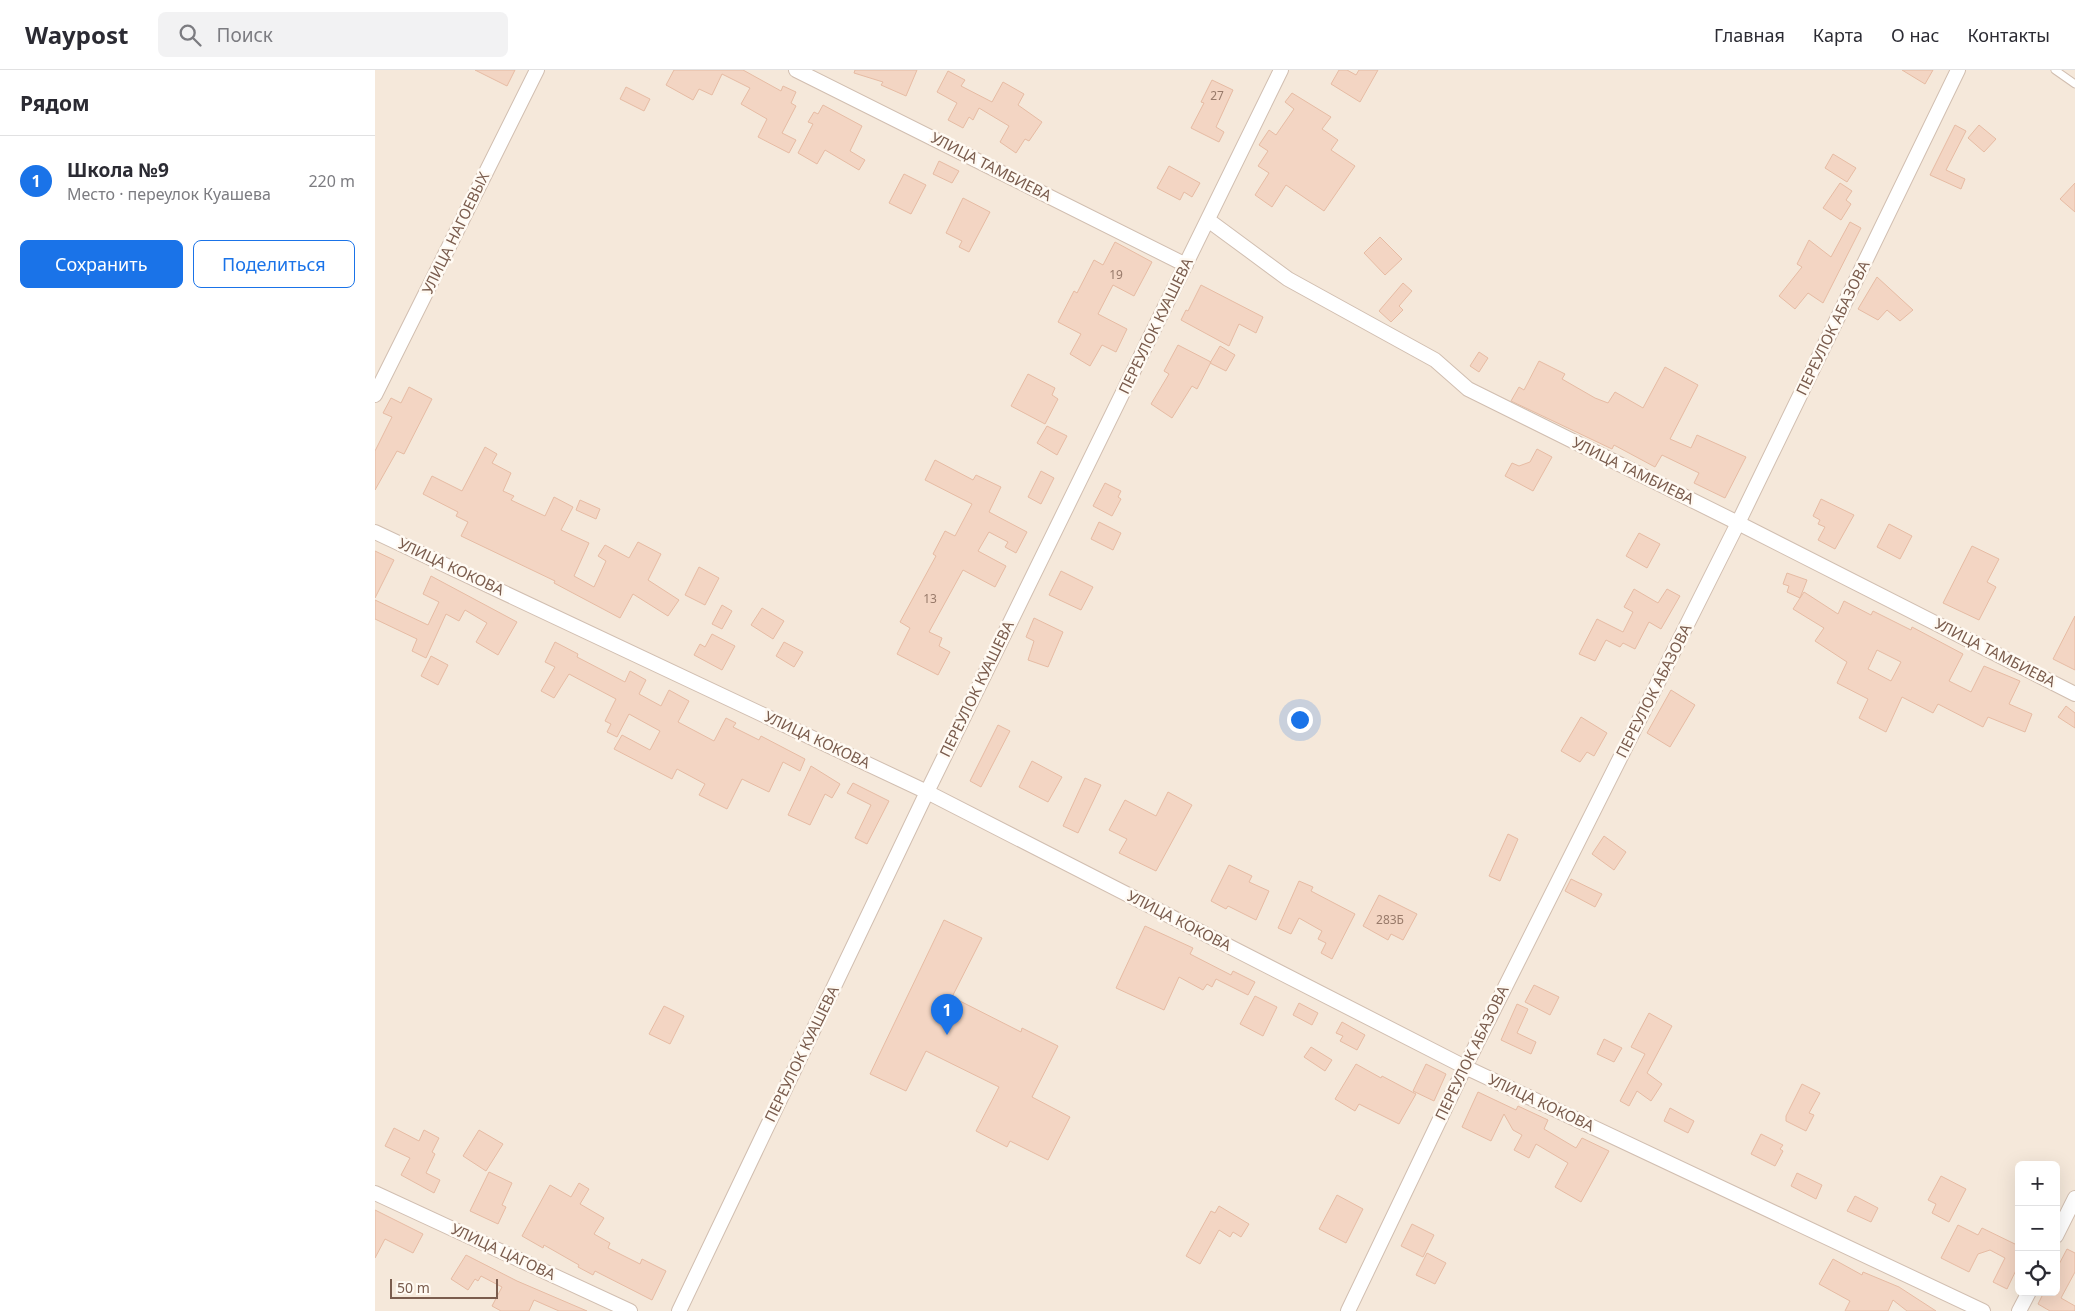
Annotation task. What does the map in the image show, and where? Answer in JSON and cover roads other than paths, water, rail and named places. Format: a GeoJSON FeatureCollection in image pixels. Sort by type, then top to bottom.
{"type":"FeatureCollection","features":[{"type":"Feature","properties":{"kind":"street","name":"УЛИЦА НАГОЕВЫХ"},"geometry":{"type":"LineString","coordinates":[[375,395],[537,70]]}},
{"type":"Feature","properties":{"kind":"street","name":"УЛИЦА ТАМБИЕВА"},"geometry":{"type":"LineString","coordinates":[[796,70],[1186,265]]}},
{"type":"Feature","properties":{"kind":"street","name":"ПЕРЕУЛОК КУАШЕВА"},"geometry":{"type":"LineString","coordinates":[[679,1311],[927,792],[1281,70]]}},
{"type":"Feature","properties":{"kind":"street","name":"ПЕРЕУЛОК АБАЗОВА"},"geometry":{"type":"LineString","coordinates":[[1348,1311],[1465,1066],[1738,523],[1958,70]]}},
{"type":"Feature","properties":{"kind":"street","name":"УЛИЦА ТАМБИЕВА"},"geometry":{"type":"LineString","coordinates":[[1208,220],[1288,279],[1435,360],[1468,389],[2075,694]]}},
{"type":"Feature","properties":{"kind":"street","name":"УЛИЦА КОКОВА"},"geometry":{"type":"LineString","coordinates":[[375,532],[927,792],[1465,1066],[1983,1311]]}},
{"type":"Feature","properties":{"kind":"street","name":"УЛИЦА ЦАГОВА"},"geometry":{"type":"LineString","coordinates":[[375,1193],[630,1311]]}},
{"type":"Feature","properties":{"kind":"street"},"geometry":{"type":"LineString","coordinates":[[2060,1228],[2075,1198]]}},
{"type":"Feature","properties":{"kind":"street"},"geometry":{"type":"LineString","coordinates":[[2019,1311],[2027,1296]]}},
{"type":"Feature","properties":{"kind":"lane"},"geometry":{"type":"LineString","coordinates":[[2055,70],[2075,84]]}},
{"type":"Feature","properties":{"kind":"place","name":"Школа №9"},"geometry":{"type":"Point","coordinates":[947,1035]}}]}
